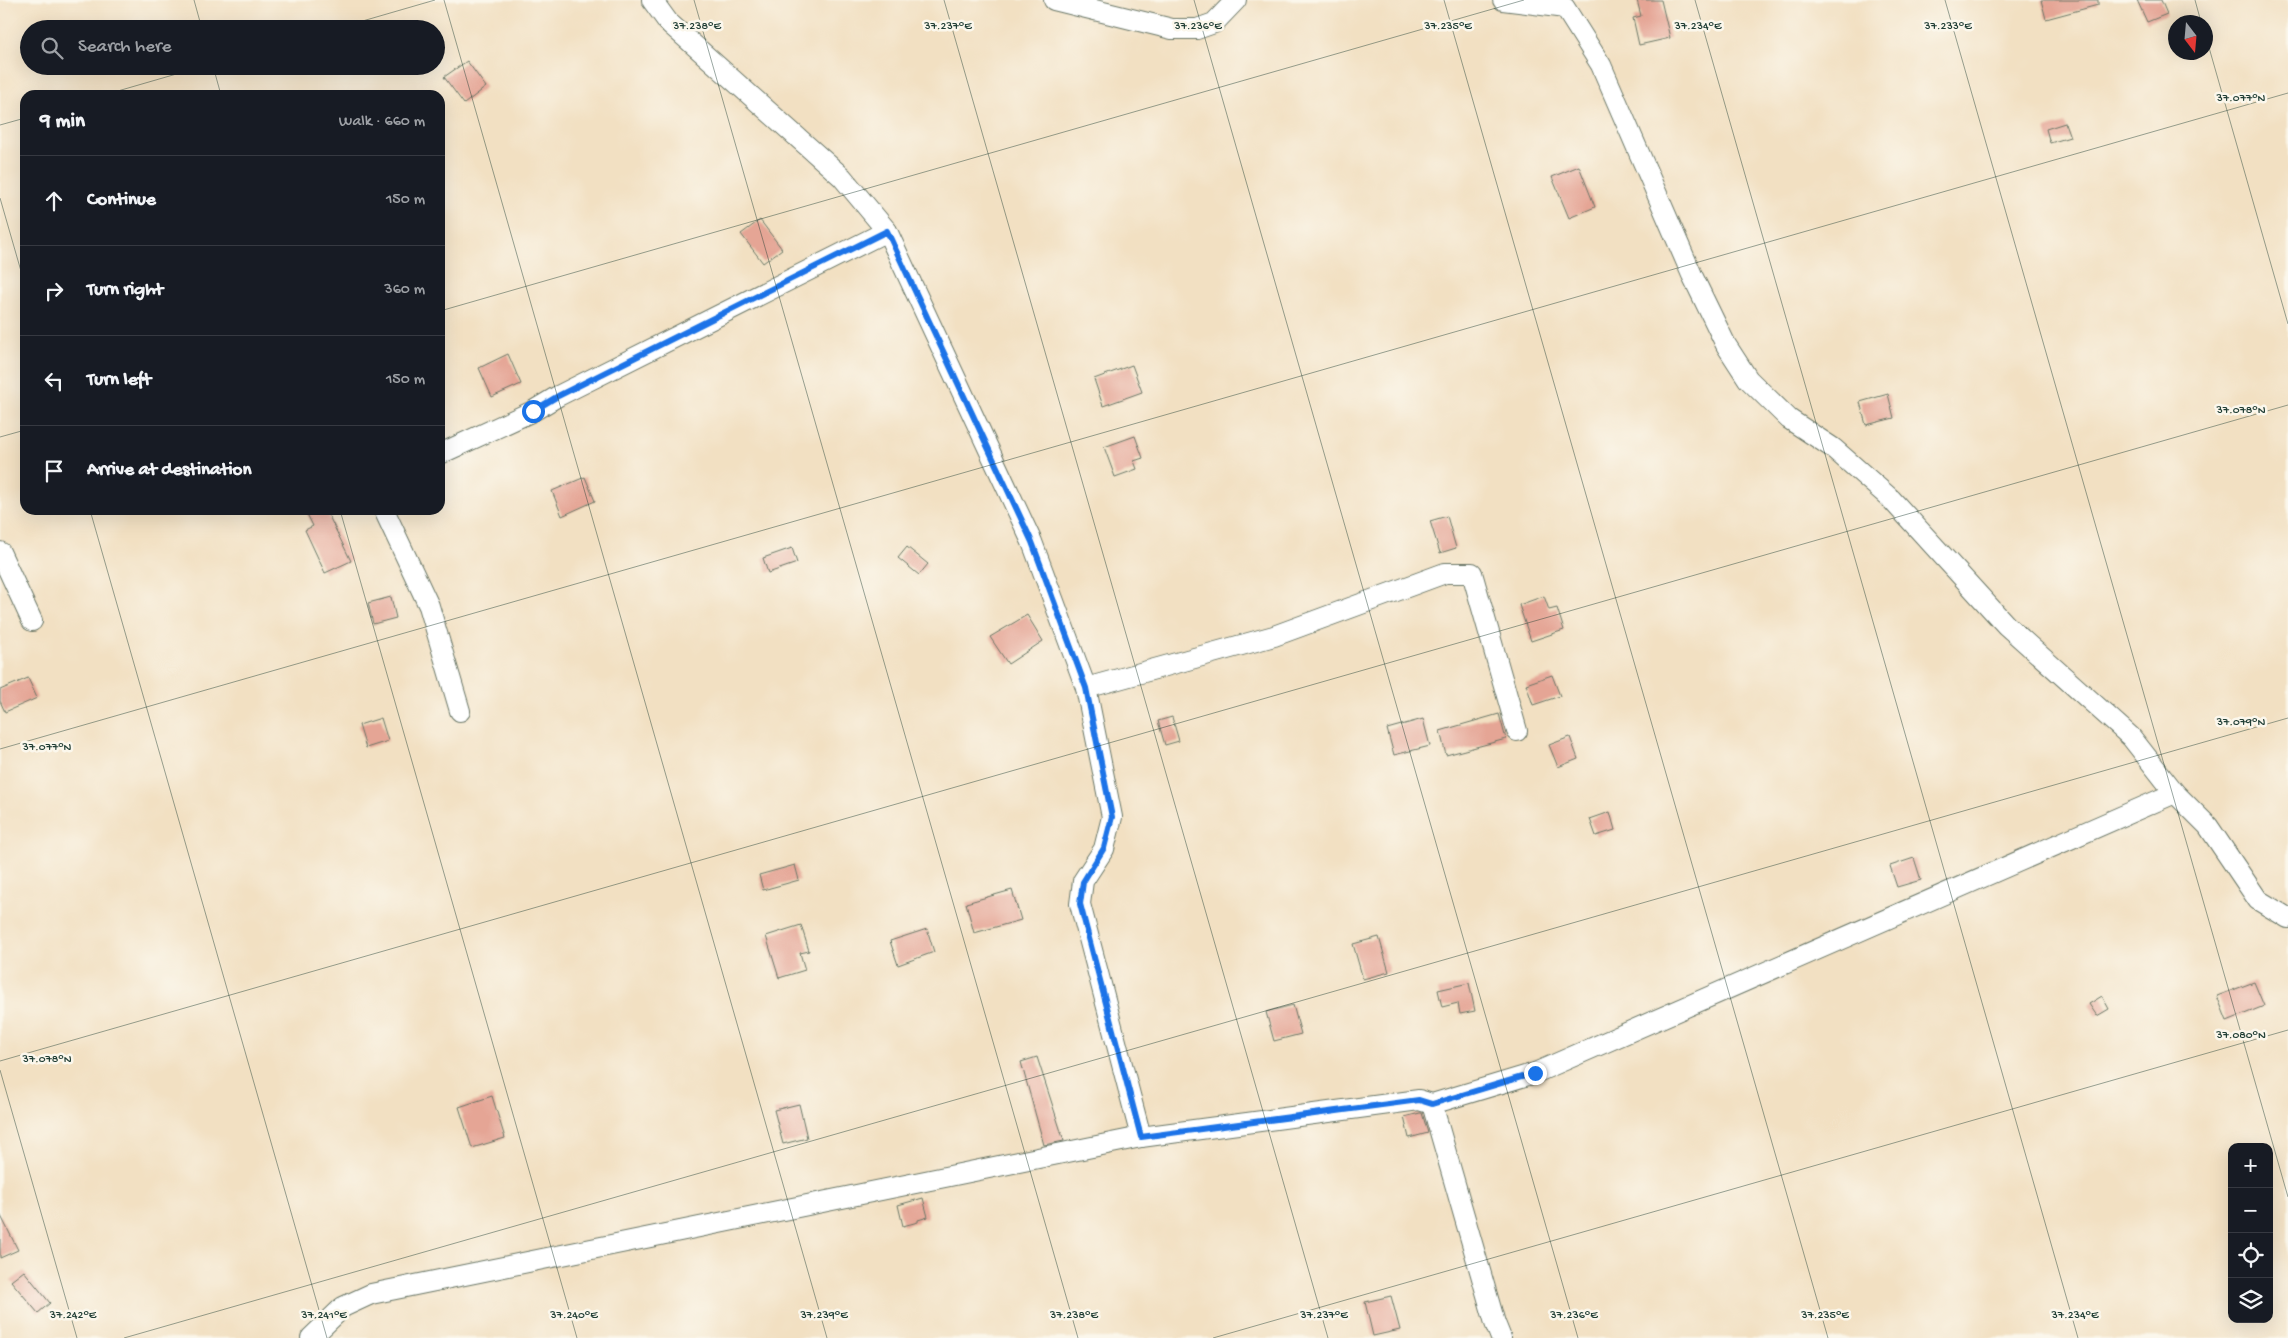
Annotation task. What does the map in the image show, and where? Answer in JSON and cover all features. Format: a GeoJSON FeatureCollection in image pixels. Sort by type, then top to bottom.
{"type":"FeatureCollection","features":[{"type":"Feature","properties":{"kind":"street"},"geometry":{"type":"LineString","coordinates":[[652,0],[668,22],[842,177],[887,231],[1032,542],[1086,688],[1112,817],[1104,848],[1083,882],[1080,904],[1141,1137]]}},
{"type":"Feature","properties":{"kind":"street"},"geometry":{"type":"LineString","coordinates":[[1054,0],[1172,29],[1197,30],[1214,23],[1236,0]]}},
{"type":"Feature","properties":{"kind":"street"},"geometry":{"type":"LineString","coordinates":[[1503,0],[1565,8],[1586,40],[1601,65],[1697,284],[1726,345],[1748,380],[1789,419],[1834,448],[1891,499],[2006,625],[2131,737],[2175,793],[2208,826],[2258,900],[2288,919]]}},
{"type":"Feature","properties":{"kind":"street"},"geometry":{"type":"LineString","coordinates":[[445,452],[533,411],[558,396],[887,231]]}},
{"type":"Feature","properties":{"kind":"street"},"geometry":{"type":"LineString","coordinates":[[386,515],[430,606],[460,711]]}},
{"type":"Feature","properties":{"kind":"street"},"geometry":{"type":"LineString","coordinates":[[0,552],[32,621]]}},
{"type":"Feature","properties":{"kind":"street"},"geometry":{"type":"LineString","coordinates":[[1086,688],[1274,636],[1445,573],[1472,574],[1517,731]]}},
{"type":"Feature","properties":{"kind":"street"},"geometry":{"type":"LineString","coordinates":[[311,1338],[343,1307],[371,1294],[1141,1137],[1419,1100],[1432,1104],[1535,1073],[2175,793]]}},
{"type":"Feature","properties":{"kind":"street"},"geometry":{"type":"LineString","coordinates":[[1432,1104],[1495,1323],[1501,1338]]}},
{"type":"Feature","properties":{"kind":"building"},"geometry":{"type":"Polygon","coordinates":[[[1637,0],[1661,0],[1670,38],[1639,45],[1633,18],[1641,16],[1637,0]]]}},
{"type":"Feature","properties":{"kind":"building"},"geometry":{"type":"Polygon","coordinates":[[[2041,0],[2098,0],[2098,5],[2046,19],[2041,0]]]}},
{"type":"Feature","properties":{"kind":"building"},"geometry":{"type":"Polygon","coordinates":[[[2137,0],[2161,0],[2167,14],[2147,22],[2137,0]]]}},
{"type":"Feature","properties":{"kind":"building"},"geometry":{"type":"Polygon","coordinates":[[[467,61],[486,87],[464,104],[444,77],[467,61]]]}},
{"type":"Feature","properties":{"kind":"building"},"geometry":{"type":"Polygon","coordinates":[[[2065,123],[2070,137],[2050,143],[2046,129],[2065,123]]]}},
{"type":"Feature","properties":{"kind":"building"},"geometry":{"type":"Polygon","coordinates":[[[1579,166],[1595,207],[1569,218],[1552,177],[1579,166]]]}},
{"type":"Feature","properties":{"kind":"building"},"geometry":{"type":"Polygon","coordinates":[[[760,220],[782,249],[763,263],[741,234],[760,220]]]}},
{"type":"Feature","properties":{"kind":"building"},"geometry":{"type":"Polygon","coordinates":[[[508,354],[521,384],[492,397],[479,368],[508,354]]]}},
{"type":"Feature","properties":{"kind":"building"},"geometry":{"type":"Polygon","coordinates":[[[1132,365],[1142,392],[1103,406],[1094,379],[1132,365]]]}},
{"type":"Feature","properties":{"kind":"building"},"geometry":{"type":"Polygon","coordinates":[[[1888,394],[1894,418],[1866,425],[1860,402],[1888,394]]]}},
{"type":"Feature","properties":{"kind":"building"},"geometry":{"type":"Polygon","coordinates":[[[1135,436],[1143,458],[1134,461],[1137,469],[1115,477],[1104,447],[1135,436]]]}},
{"type":"Feature","properties":{"kind":"building"},"geometry":{"type":"Polygon","coordinates":[[[585,477],[595,501],[562,516],[552,491],[585,477]]]}},
{"type":"Feature","properties":{"kind":"building"},"geometry":{"type":"Polygon","coordinates":[[[308,515],[328,515],[351,561],[325,573],[305,530],[313,526],[308,515]]]}},
{"type":"Feature","properties":{"kind":"building"},"geometry":{"type":"Polygon","coordinates":[[[1447,516],[1456,548],[1440,553],[1430,521],[1447,516]]]}},
{"type":"Feature","properties":{"kind":"building"},"geometry":{"type":"Polygon","coordinates":[[[907,547],[928,564],[919,575],[898,558],[907,547]]]}},
{"type":"Feature","properties":{"kind":"building"},"geometry":{"type":"Polygon","coordinates":[[[792,548],[797,563],[768,573],[763,558],[792,548]]]}},
{"type":"Feature","properties":{"kind":"building"},"geometry":{"type":"Polygon","coordinates":[[[1544,596],[1549,610],[1557,608],[1564,630],[1531,641],[1519,605],[1544,596]]]}},
{"type":"Feature","properties":{"kind":"building"},"geometry":{"type":"Polygon","coordinates":[[[391,597],[396,618],[373,624],[368,603],[391,597]]]}},
{"type":"Feature","properties":{"kind":"building"},"geometry":{"type":"Polygon","coordinates":[[[1027,615],[1043,641],[1008,664],[990,637],[1027,615]]]}},
{"type":"Feature","properties":{"kind":"building"},"geometry":{"type":"Polygon","coordinates":[[[1552,675],[1560,696],[1533,705],[1526,684],[1552,675]]]}},
{"type":"Feature","properties":{"kind":"building"},"geometry":{"type":"Polygon","coordinates":[[[28,678],[37,698],[5,712],[0,701],[0,690],[28,678]]]}},
{"type":"Feature","properties":{"kind":"building"},"geometry":{"type":"Polygon","coordinates":[[[1499,714],[1506,739],[1446,755],[1440,731],[1499,714]]]}},
{"type":"Feature","properties":{"kind":"building"},"geometry":{"type":"Polygon","coordinates":[[[1172,717],[1179,741],[1165,745],[1158,721],[1172,717]]]}},
{"type":"Feature","properties":{"kind":"building"},"geometry":{"type":"Polygon","coordinates":[[[381,718],[388,741],[366,748],[359,725],[381,718]]]}},
{"type":"Feature","properties":{"kind":"building"},"geometry":{"type":"Polygon","coordinates":[[[1423,719],[1430,746],[1394,755],[1387,729],[1423,719]]]}},
{"type":"Feature","properties":{"kind":"building"},"geometry":{"type":"Polygon","coordinates":[[[1570,737],[1578,759],[1558,767],[1549,745],[1570,737]]]}},
{"type":"Feature","properties":{"kind":"building"},"geometry":{"type":"Polygon","coordinates":[[[1610,812],[1615,830],[1596,836],[1590,819],[1610,812]]]}},
{"type":"Feature","properties":{"kind":"building"},"geometry":{"type":"Polygon","coordinates":[[[1914,858],[1921,880],[1897,887],[1890,866],[1914,858]]]}},
{"type":"Feature","properties":{"kind":"building"},"geometry":{"type":"Polygon","coordinates":[[[795,865],[799,880],[763,890],[759,875],[795,865]]]}},
{"type":"Feature","properties":{"kind":"building"},"geometry":{"type":"Polygon","coordinates":[[[1012,890],[1021,920],[974,933],[966,903],[1012,890]]]}},
{"type":"Feature","properties":{"kind":"building"},"geometry":{"type":"Polygon","coordinates":[[[801,925],[809,951],[800,953],[805,970],[779,978],[766,936],[801,925]]]}},
{"type":"Feature","properties":{"kind":"building"},"geometry":{"type":"Polygon","coordinates":[[[927,929],[934,952],[898,965],[890,941],[927,929]]]}},
{"type":"Feature","properties":{"kind":"building"},"geometry":{"type":"Polygon","coordinates":[[[1379,937],[1389,972],[1363,979],[1353,944],[1379,937]]]}},
{"type":"Feature","properties":{"kind":"building"},"geometry":{"type":"Polygon","coordinates":[[[2254,982],[2264,1006],[2227,1021],[2217,996],[2254,982]]]}},
{"type":"Feature","properties":{"kind":"building"},"geometry":{"type":"Polygon","coordinates":[[[1469,983],[1475,1011],[1460,1014],[1458,1003],[1442,1007],[1438,990],[1469,983]]]}},
{"type":"Feature","properties":{"kind":"building"},"geometry":{"type":"Polygon","coordinates":[[[2102,996],[2109,1009],[2097,1016],[2089,1004],[2102,996]]]}},
{"type":"Feature","properties":{"kind":"building"},"geometry":{"type":"Polygon","coordinates":[[[1293,1005],[1301,1034],[1274,1041],[1266,1012],[1293,1005]]]}},
{"type":"Feature","properties":{"kind":"building"},"geometry":{"type":"Polygon","coordinates":[[[1037,1057],[1064,1141],[1044,1145],[1021,1062],[1037,1057]]]}},
{"type":"Feature","properties":{"kind":"building"},"geometry":{"type":"Polygon","coordinates":[[[492,1096],[505,1138],[472,1148],[459,1107],[492,1096]]]}},
{"type":"Feature","properties":{"kind":"building"},"geometry":{"type":"Polygon","coordinates":[[[799,1104],[807,1138],[783,1144],[774,1110],[799,1104]]]}},
{"type":"Feature","properties":{"kind":"building"},"geometry":{"type":"Polygon","coordinates":[[[1422,1113],[1428,1133],[1409,1138],[1404,1117],[1422,1113]]]}},
{"type":"Feature","properties":{"kind":"building"},"geometry":{"type":"Polygon","coordinates":[[[923,1198],[928,1217],[903,1226],[898,1205],[923,1198]]]}},
{"type":"Feature","properties":{"kind":"building"},"geometry":{"type":"Polygon","coordinates":[[[0,1214],[18,1250],[0,1258],[0,1214]]]}},
{"type":"Feature","properties":{"kind":"building"},"geometry":{"type":"Polygon","coordinates":[[[24,1271],[50,1303],[38,1313],[11,1281],[24,1271]]]}},
{"type":"Feature","properties":{"kind":"building"},"geometry":{"type":"Polygon","coordinates":[[[1391,1296],[1400,1330],[1373,1336],[1365,1302],[1391,1296]]]}},
{"type":"Feature","properties":{"kind":"route"},"geometry":{"type":"LineString","coordinates":[[533,411],[558,396],[887,231],[1032,542],[1086,688],[1112,817],[1104,848],[1083,882],[1080,904],[1141,1137],[1419,1100],[1432,1104],[1535,1073]]}}]}
